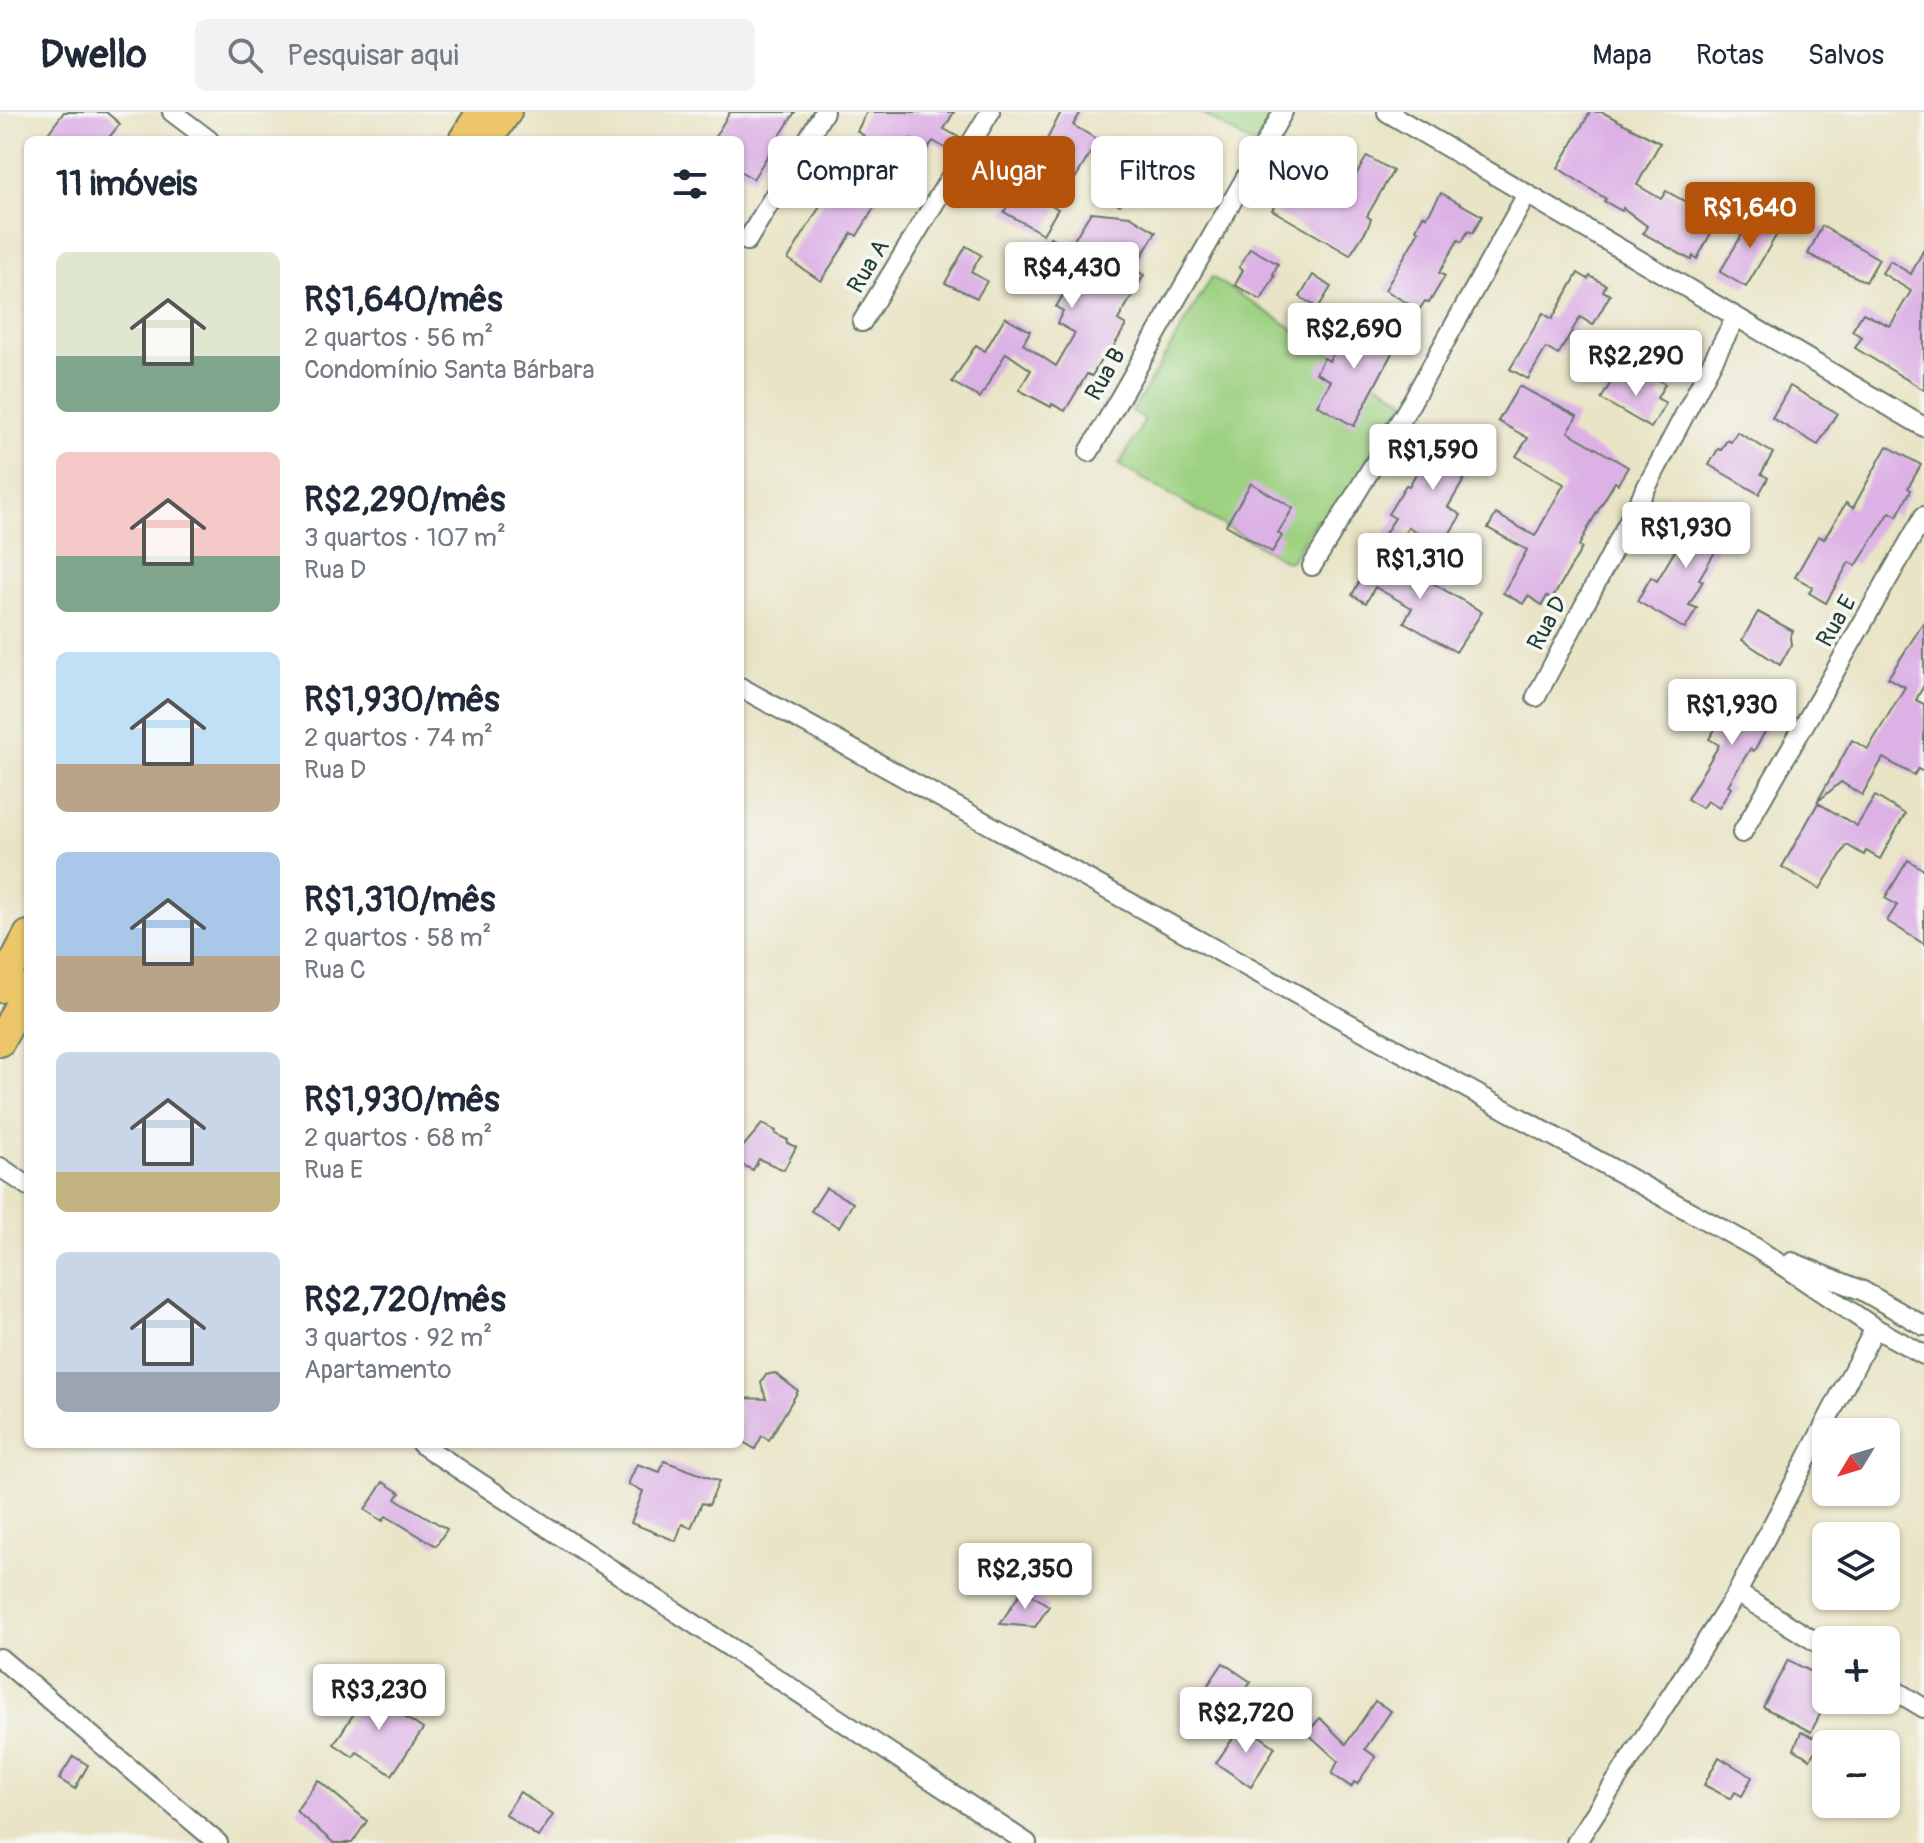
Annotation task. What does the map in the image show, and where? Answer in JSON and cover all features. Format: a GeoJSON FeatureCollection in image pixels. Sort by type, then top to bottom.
{"type":"FeatureCollection","features":[{"type":"Feature","properties":{"kind":"main road"},"geometry":{"type":"LineString","coordinates":[[466,136],[481,112]]}},
{"type":"Feature","properties":{"kind":"main road"},"geometry":{"type":"LineString","coordinates":[[491,136],[507,112]]}},
{"type":"Feature","properties":{"kind":"main road"},"geometry":{"type":"LineString","coordinates":[[0,988],[24,943]]}},
{"type":"Feature","properties":{"kind":"main road"},"geometry":{"type":"LineString","coordinates":[[0,1042],[24,996]]}},
{"type":"Feature","properties":{"kind":"street"},"geometry":{"type":"LineString","coordinates":[[172,112],[204,136]]}},
{"type":"Feature","properties":{"kind":"street"},"geometry":{"type":"LineString","coordinates":[[747,241],[824,112]]}},
{"type":"Feature","properties":{"kind":"street","name":"Rua A"},"geometry":{"type":"LineString","coordinates":[[862,322],[990,112]]}},
{"type":"Feature","properties":{"kind":"street","name":"Rua B"},"geometry":{"type":"LineString","coordinates":[[1089,452],[1283,112]]}},
{"type":"Feature","properties":{"kind":"street"},"geometry":{"type":"LineString","coordinates":[[1387,112],[1924,427]]}},
{"type":"Feature","properties":{"kind":"street"},"geometry":{"type":"LineString","coordinates":[[1312,566],[1411,403],[1527,194]]}},
{"type":"Feature","properties":{"kind":"street","name":"Rua D"},"geometry":{"type":"LineString","coordinates":[[1536,697],[1736,317]]}},
{"type":"Feature","properties":{"kind":"street","name":"Rua E"},"geometry":{"type":"LineString","coordinates":[[1742,833],[1924,516]]}},
{"type":"Feature","properties":{"kind":"street"},"geometry":{"type":"LineString","coordinates":[[744,689],[1756,1248],[1875,1328],[1924,1355]]}},
{"type":"Feature","properties":{"kind":"street"},"geometry":{"type":"LineString","coordinates":[[0,1167],[24,1183]]}},
{"type":"Feature","properties":{"kind":"street"},"geometry":{"type":"LineString","coordinates":[[1756,1248],[1863,1291],[1924,1326]]}},
{"type":"Feature","properties":{"kind":"street"},"geometry":{"type":"LineString","coordinates":[[1576,1843],[1737,1593],[1875,1328]]}},
{"type":"Feature","properties":{"kind":"street"},"geometry":{"type":"LineString","coordinates":[[427,1448],[1027,1843]]}},
{"type":"Feature","properties":{"kind":"street"},"geometry":{"type":"LineString","coordinates":[[1737,1593],[1812,1639]]}},
{"type":"Feature","properties":{"kind":"street"},"geometry":{"type":"LineString","coordinates":[[0,1658],[218,1843]]}},
{"type":"Feature","properties":{"kind":"street"},"geometry":{"type":"LineString","coordinates":[[1900,1693],[1924,1708]]}},
{"type":"Feature","properties":{"kind":"green space"},"geometry":{"type":"Polygon","coordinates":[[[1200,112],[1279,112],[1266,136],[1239,136],[1200,112]]]}},
{"type":"Feature","properties":{"kind":"green space"},"geometry":{"type":"Polygon","coordinates":[[[1212,277],[1405,400],[1330,528],[1316,520],[1291,561],[1287,562],[1119,465],[1145,420],[1132,412],[1212,277]]]}},
{"type":"Feature","properties":{"kind":"building"},"geometry":{"type":"Polygon","coordinates":[[[64,112],[106,112],[120,124],[110,136],[46,136],[64,112]]]}},
{"type":"Feature","properties":{"kind":"building"},"geometry":{"type":"Polygon","coordinates":[[[730,112],[795,112],[780,136],[768,136],[768,155],[753,179],[744,173],[744,136],[715,136],[730,112]]]}},
{"type":"Feature","properties":{"kind":"building"},"geometry":{"type":"Polygon","coordinates":[[[867,112],[954,112],[944,129],[956,136],[943,136],[943,147],[933,141],[928,149],[927,136],[864,136],[857,131],[867,112]]]}},
{"type":"Feature","properties":{"kind":"building"},"geometry":{"type":"Polygon","coordinates":[[[1061,112],[1081,112],[1073,125],[1091,136],[1091,152],[1075,179],[1075,136],[1049,136],[1061,112]]]}},
{"type":"Feature","properties":{"kind":"building"},"geometry":{"type":"Polygon","coordinates":[[[1590,112],[1602,112],[1660,143],[1637,185],[1661,199],[1666,191],[1718,220],[1697,259],[1693,256],[1691,260],[1643,233],[1647,226],[1623,208],[1622,211],[1604,201],[1606,199],[1558,168],[1590,112]]]}},
{"type":"Feature","properties":{"kind":"building"},"geometry":{"type":"Polygon","coordinates":[[[1367,156],[1393,171],[1367,216],[1371,219],[1367,229],[1350,255],[1272,210],[1357,208],[1357,173],[1367,156]]]}},
{"type":"Feature","properties":{"kind":"building"},"geometry":{"type":"Polygon","coordinates":[[[1441,193],[1482,216],[1473,233],[1468,231],[1462,242],[1458,240],[1439,273],[1445,276],[1429,303],[1425,301],[1419,310],[1385,290],[1419,231],[1416,229],[1423,215],[1427,217],[1441,193]]]}},
{"type":"Feature","properties":{"kind":"building"},"geometry":{"type":"Polygon","coordinates":[[[819,208],[874,208],[857,236],[852,233],[821,281],[788,259],[819,208]]]}},
{"type":"Feature","properties":{"kind":"building"},"geometry":{"type":"Polygon","coordinates":[[[1006,208],[1058,209],[1043,234],[1004,212],[1006,208]]]}},
{"type":"Feature","properties":{"kind":"building"},"geometry":{"type":"Polygon","coordinates":[[[1091,212],[1130,216],[1156,232],[1134,269],[1144,275],[1118,320],[1126,325],[1092,376],[1087,374],[1065,411],[1019,390],[1031,370],[1006,353],[980,398],[952,382],[976,345],[985,351],[1005,317],[1030,331],[1023,344],[1056,366],[1075,333],[1057,323],[1063,311],[1056,307],[1063,295],[1045,284],[1052,273],[1035,264],[1050,237],[1069,248],[1091,212]]]}},
{"type":"Feature","properties":{"kind":"building"},"geometry":{"type":"Polygon","coordinates":[[[1754,214],[1780,229],[1746,287],[1720,272],[1754,214]]]}},
{"type":"Feature","properties":{"kind":"building"},"geometry":{"type":"Polygon","coordinates":[[[1822,226],[1879,259],[1866,282],[1808,254],[1822,226]]]}},
{"type":"Feature","properties":{"kind":"building"},"geometry":{"type":"Polygon","coordinates":[[[966,246],[981,255],[971,272],[987,281],[977,298],[945,283],[966,246]]]}},
{"type":"Feature","properties":{"kind":"building"},"geometry":{"type":"Polygon","coordinates":[[[1250,248],[1278,264],[1273,274],[1275,276],[1261,300],[1235,285],[1243,270],[1239,268],[1250,248]]]}},
{"type":"Feature","properties":{"kind":"building"},"geometry":{"type":"Polygon","coordinates":[[[1924,249],[1924,390],[1855,348],[1862,337],[1852,331],[1863,313],[1890,326],[1911,291],[1882,273],[1890,261],[1911,274],[1924,249]]]}},
{"type":"Feature","properties":{"kind":"building"},"geometry":{"type":"Polygon","coordinates":[[[1578,273],[1606,285],[1603,291],[1610,295],[1593,325],[1580,317],[1558,355],[1546,348],[1528,379],[1510,369],[1543,313],[1552,319],[1578,273]]]}},
{"type":"Feature","properties":{"kind":"building"},"geometry":{"type":"Polygon","coordinates":[[[1313,275],[1331,287],[1318,308],[1300,297],[1313,275]]]}},
{"type":"Feature","properties":{"kind":"building"},"geometry":{"type":"Polygon","coordinates":[[[1353,319],[1396,345],[1354,426],[1317,405],[1331,381],[1316,373],[1324,358],[1329,361],[1353,319]]]}},
{"type":"Feature","properties":{"kind":"building"},"geometry":{"type":"Polygon","coordinates":[[[1618,371],[1642,385],[1649,374],[1665,384],[1657,398],[1666,403],[1651,428],[1601,399],[1618,371]]]}},
{"type":"Feature","properties":{"kind":"building"},"geometry":{"type":"Polygon","coordinates":[[[1519,386],[1577,416],[1568,432],[1628,467],[1618,484],[1615,482],[1590,524],[1579,546],[1582,548],[1552,599],[1547,596],[1542,605],[1528,596],[1523,604],[1503,593],[1527,550],[1488,528],[1496,514],[1535,536],[1564,484],[1516,456],[1528,438],[1498,421],[1519,386]]]}},
{"type":"Feature","properties":{"kind":"building"},"geometry":{"type":"Polygon","coordinates":[[[1790,386],[1837,413],[1818,445],[1772,418],[1790,386]]]}},
{"type":"Feature","properties":{"kind":"building"},"geometry":{"type":"Polygon","coordinates":[[[1450,426],[1474,440],[1459,465],[1469,471],[1448,507],[1461,515],[1441,547],[1408,527],[1401,540],[1382,538],[1395,518],[1388,514],[1406,485],[1409,486],[1435,440],[1441,443],[1450,426]]]}},
{"type":"Feature","properties":{"kind":"building"},"geometry":{"type":"Polygon","coordinates":[[[1737,432],[1773,453],[1761,474],[1768,478],[1759,494],[1709,465],[1718,449],[1721,450],[1727,440],[1731,442],[1737,432]]]}},
{"type":"Feature","properties":{"kind":"building"},"geometry":{"type":"Polygon","coordinates":[[[1887,446],[1921,465],[1897,516],[1890,512],[1856,566],[1849,562],[1826,603],[1809,593],[1813,587],[1795,577],[1818,536],[1824,539],[1846,503],[1853,508],[1887,446]]]}},
{"type":"Feature","properties":{"kind":"building"},"geometry":{"type":"Polygon","coordinates":[[[1251,483],[1293,508],[1278,533],[1282,536],[1272,552],[1226,525],[1251,483]]]}},
{"type":"Feature","properties":{"kind":"building"},"geometry":{"type":"Polygon","coordinates":[[[1711,508],[1734,520],[1699,579],[1703,581],[1689,605],[1697,608],[1685,629],[1637,601],[1651,577],[1657,581],[1692,522],[1699,526],[1711,508]]]}},
{"type":"Feature","properties":{"kind":"building"},"geometry":{"type":"Polygon","coordinates":[[[1376,550],[1482,612],[1456,652],[1404,622],[1412,608],[1375,587],[1366,603],[1352,595],[1376,550]]]}},
{"type":"Feature","properties":{"kind":"building"},"geometry":{"type":"Polygon","coordinates":[[[1758,612],[1793,631],[1791,645],[1780,665],[1742,640],[1758,612]]]}},
{"type":"Feature","properties":{"kind":"building"},"geometry":{"type":"Polygon","coordinates":[[[1924,622],[1924,685],[1916,700],[1924,704],[1924,772],[1918,769],[1914,775],[1883,758],[1862,795],[1841,782],[1817,802],[1852,740],[1868,749],[1905,687],[1888,678],[1924,622]]]}},
{"type":"Feature","properties":{"kind":"building"},"geometry":{"type":"Polygon","coordinates":[[[1740,689],[1777,711],[1754,751],[1750,749],[1728,785],[1731,788],[1719,808],[1707,801],[1702,808],[1687,799],[1719,745],[1709,739],[1740,689]]]}},
{"type":"Feature","properties":{"kind":"building"},"geometry":{"type":"Polygon","coordinates":[[[1875,796],[1905,814],[1880,859],[1866,851],[1864,855],[1847,845],[1820,889],[1782,867],[1818,803],[1857,826],[1875,796]]]}},
{"type":"Feature","properties":{"kind":"building"},"geometry":{"type":"Polygon","coordinates":[[[1908,860],[1924,870],[1924,944],[1887,921],[1897,905],[1885,898],[1908,860]]]}},
{"type":"Feature","properties":{"kind":"building"},"geometry":{"type":"Polygon","coordinates":[[[762,1124],[796,1147],[784,1170],[759,1159],[753,1170],[744,1166],[744,1145],[762,1124]]]}},
{"type":"Feature","properties":{"kind":"building"},"geometry":{"type":"Polygon","coordinates":[[[826,1188],[853,1203],[839,1227],[811,1211],[826,1188]]]}},
{"type":"Feature","properties":{"kind":"building"},"geometry":{"type":"Polygon","coordinates":[[[775,1373],[798,1391],[769,1440],[762,1436],[755,1449],[744,1442],[744,1398],[766,1399],[761,1383],[766,1375],[775,1373]]]}},
{"type":"Feature","properties":{"kind":"building"},"geometry":{"type":"Polygon","coordinates":[[[664,1461],[719,1481],[709,1505],[702,1503],[691,1528],[682,1524],[676,1541],[631,1523],[643,1491],[628,1484],[637,1464],[660,1472],[664,1461]]]}},
{"type":"Feature","properties":{"kind":"building"},"geometry":{"type":"Polygon","coordinates":[[[383,1482],[400,1493],[396,1499],[447,1529],[436,1546],[386,1516],[383,1521],[365,1510],[383,1482]]]}},
{"type":"Feature","properties":{"kind":"building"},"geometry":{"type":"Polygon","coordinates":[[[1023,1589],[1049,1606],[1035,1627],[1000,1624],[1023,1589]]]}},
{"type":"Feature","properties":{"kind":"building"},"geometry":{"type":"Polygon","coordinates":[[[1788,1660],[1812,1672],[1812,1714],[1820,1714],[1811,1732],[1763,1707],[1788,1660]]]}},
{"type":"Feature","properties":{"kind":"building"},"geometry":{"type":"Polygon","coordinates":[[[1223,1663],[1251,1682],[1225,1719],[1198,1700],[1223,1663]]]}},
{"type":"Feature","properties":{"kind":"building"},"geometry":{"type":"Polygon","coordinates":[[[374,1683],[394,1697],[388,1706],[423,1729],[392,1775],[357,1752],[353,1757],[334,1744],[374,1683]]]}},
{"type":"Feature","properties":{"kind":"building"},"geometry":{"type":"Polygon","coordinates":[[[1375,1701],[1391,1711],[1365,1749],[1376,1757],[1357,1784],[1354,1782],[1351,1787],[1332,1774],[1338,1761],[1307,1733],[1320,1718],[1346,1744],[1375,1701]]]}},
{"type":"Feature","properties":{"kind":"building"},"geometry":{"type":"Polygon","coordinates":[[[1243,1724],[1275,1747],[1251,1787],[1216,1763],[1243,1724]]]}},
{"type":"Feature","properties":{"kind":"building"},"geometry":{"type":"Polygon","coordinates":[[[1801,1732],[1812,1737],[1810,1759],[1794,1749],[1801,1732]]]}},
{"type":"Feature","properties":{"kind":"building"},"geometry":{"type":"Polygon","coordinates":[[[73,1756],[88,1765],[75,1789],[59,1779],[73,1756]]]}},
{"type":"Feature","properties":{"kind":"building"},"geometry":{"type":"Polygon","coordinates":[[[1719,1757],[1752,1777],[1742,1796],[1735,1792],[1731,1799],[1704,1785],[1719,1757]]]}},
{"type":"Feature","properties":{"kind":"building"},"geometry":{"type":"Polygon","coordinates":[[[318,1780],[367,1821],[352,1843],[334,1843],[296,1811],[318,1780]]]}},
{"type":"Feature","properties":{"kind":"building"},"geometry":{"type":"Polygon","coordinates":[[[520,1792],[553,1815],[538,1837],[505,1814],[520,1792]]]}}]}
